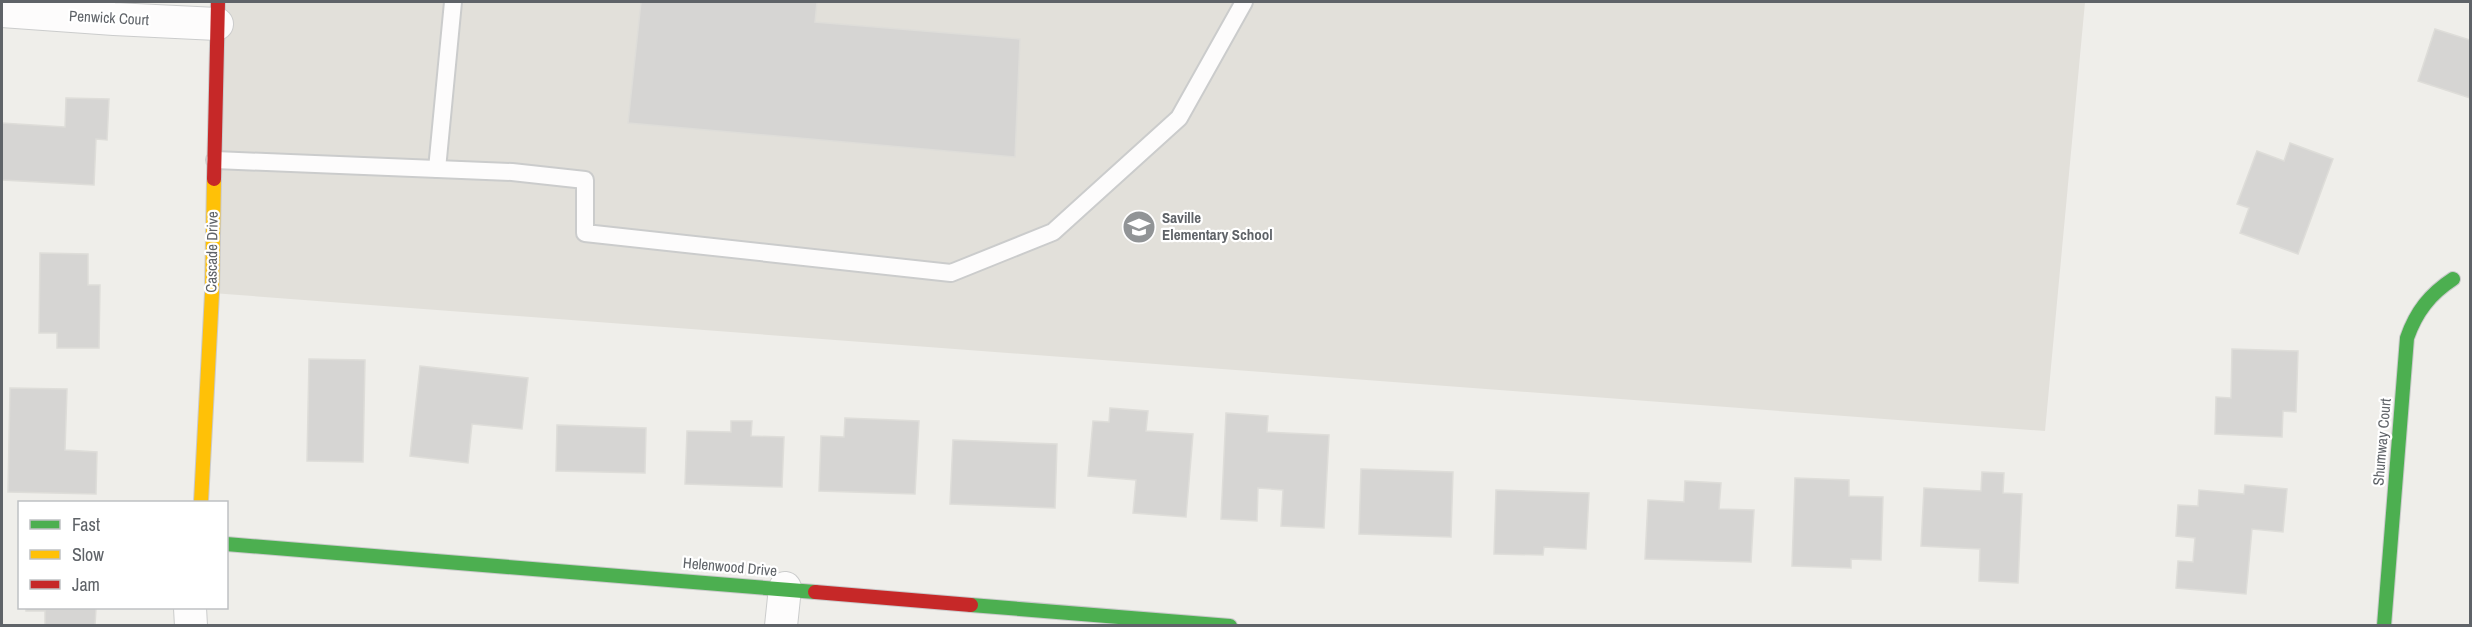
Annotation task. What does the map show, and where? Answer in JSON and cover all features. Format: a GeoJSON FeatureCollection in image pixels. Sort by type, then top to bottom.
{"type":"FeatureCollection","features":[{"type":"Feature","properties":{"kind":"street","name":"Penwick Court"},"geometry":{"type":"LineString","coordinates":[[2,11],[114,20],[218,13]]}},
{"type":"Feature","properties":{"kind":"street","name":"Cascade Drive"},"geometry":{"type":"LineString","coordinates":[[201,501],[212,293],[218,13]]}},
{"type":"Feature","properties":{"kind":"street","name":"Shumway Court"},"geometry":{"type":"LineString","coordinates":[[2384,626],[2408,338],[2413,320],[2423,303],[2437,289],[2454,279]]}},
{"type":"Feature","properties":{"kind":"street","name":"Helenwood Drive"},"geometry":{"type":"LineString","coordinates":[[228,544],[1230,626]]}},
{"type":"Feature","properties":{"kind":"street"},"geometry":{"type":"LineString","coordinates":[[781,626],[785,588]]}},
{"type":"Feature","properties":{"kind":"street"},"geometry":{"type":"LineString","coordinates":[[190,609],[190,626]]}},
{"type":"Feature","properties":{"kind":"lane"},"geometry":{"type":"LineString","coordinates":[[437,169],[453,2]]}},
{"type":"Feature","properties":{"kind":"lane"},"geometry":{"type":"LineString","coordinates":[[215,160],[512,172],[585,180],[585,233],[951,273],[1053,232],[1179,118],[1244,2]]}},
{"type":"Feature","properties":{"kind":"shaded area","name":"Saville Elementary School"},"geometry":{"type":"Polygon","coordinates":[[[218,2],[2085,2],[2045,431],[212,293],[218,2]]]}},
{"type":"Feature","properties":{"kind":"building"},"geometry":{"type":"Polygon","coordinates":[[[641,2],[817,2],[815,22],[1020,39],[1015,157],[628,123],[641,2]]]}},
{"type":"Feature","properties":{"kind":"building"},"geometry":{"type":"Polygon","coordinates":[[[2435,29],[2470,40],[2470,98],[2418,81],[2435,29]]]}},
{"type":"Feature","properties":{"kind":"building"},"geometry":{"type":"Polygon","coordinates":[[[66,98],[109,99],[107,140],[96,139],[94,185],[2,180],[2,123],[65,127],[66,98]]]}},
{"type":"Feature","properties":{"kind":"building"},"geometry":{"type":"Polygon","coordinates":[[[2290,143],[2333,159],[2298,254],[2240,233],[2249,208],[2237,204],[2257,151],[2284,161],[2290,143]]]}},
{"type":"Feature","properties":{"kind":"building"},"geometry":{"type":"Polygon","coordinates":[[[40,253],[88,254],[88,285],[100,285],[99,348],[57,348],[57,333],[39,333],[40,253]]]}},
{"type":"Feature","properties":{"kind":"building"},"geometry":{"type":"Polygon","coordinates":[[[2232,349],[2298,351],[2296,412],[2283,411],[2282,437],[2215,434],[2216,397],[2231,398],[2232,349]]]}},
{"type":"Feature","properties":{"kind":"building"},"geometry":{"type":"Polygon","coordinates":[[[309,359],[365,360],[363,462],[307,461],[309,359]]]}},
{"type":"Feature","properties":{"kind":"building"},"geometry":{"type":"Polygon","coordinates":[[[420,366],[528,378],[522,429],[472,424],[468,463],[410,456],[420,366]]]}},
{"type":"Feature","properties":{"kind":"building"},"geometry":{"type":"Polygon","coordinates":[[[10,388],[67,389],[65,450],[97,452],[96,494],[8,492],[10,388]]]}},
{"type":"Feature","properties":{"kind":"building"},"geometry":{"type":"Polygon","coordinates":[[[1110,408],[1148,411],[1146,431],[1193,434],[1186,517],[1133,513],[1136,480],[1088,476],[1093,421],[1109,422],[1110,408]]]}},
{"type":"Feature","properties":{"kind":"building"},"geometry":{"type":"Polygon","coordinates":[[[1226,413],[1268,416],[1267,432],[1329,435],[1324,528],[1281,526],[1283,490],[1258,488],[1257,521],[1221,519],[1226,413]]]}},
{"type":"Feature","properties":{"kind":"building"},"geometry":{"type":"Polygon","coordinates":[[[845,418],[919,421],[915,494],[819,491],[821,436],[844,437],[845,418]]]}},
{"type":"Feature","properties":{"kind":"building"},"geometry":{"type":"Polygon","coordinates":[[[731,421],[752,421],[751,436],[784,437],[782,487],[685,484],[687,431],[731,432],[731,421]]]}},
{"type":"Feature","properties":{"kind":"building"},"geometry":{"type":"Polygon","coordinates":[[[557,425],[646,428],[645,473],[556,471],[557,425]]]}},
{"type":"Feature","properties":{"kind":"building"},"geometry":{"type":"Polygon","coordinates":[[[953,440],[1057,444],[1055,508],[950,504],[953,440]]]}},
{"type":"Feature","properties":{"kind":"building"},"geometry":{"type":"Polygon","coordinates":[[[1361,469],[1453,472],[1451,537],[1359,534],[1361,469]]]}},
{"type":"Feature","properties":{"kind":"building"},"geometry":{"type":"Polygon","coordinates":[[[1982,472],[2004,473],[2003,493],[2022,494],[2018,583],[1979,581],[1980,549],[1921,546],[1924,488],[1981,491],[1982,472]]]}},
{"type":"Feature","properties":{"kind":"building"},"geometry":{"type":"Polygon","coordinates":[[[1795,478],[1849,480],[1849,496],[1883,497],[1881,560],[1851,559],[1851,568],[1792,566],[1795,478]]]}},
{"type":"Feature","properties":{"kind":"building"},"geometry":{"type":"Polygon","coordinates":[[[1685,481],[1721,483],[1719,509],[1754,510],[1751,562],[1645,559],[1648,500],[1684,502],[1685,481]]]}},
{"type":"Feature","properties":{"kind":"building"},"geometry":{"type":"Polygon","coordinates":[[[2245,485],[2287,489],[2283,532],[2252,529],[2246,594],[2176,588],[2178,561],[2193,562],[2195,538],[2176,536],[2178,505],[2198,506],[2199,490],[2244,494],[2245,485]]]}},
{"type":"Feature","properties":{"kind":"building"},"geometry":{"type":"Polygon","coordinates":[[[1496,490],[1589,493],[1586,549],[1544,547],[1543,555],[1494,554],[1496,490]]]}},
{"type":"Feature","properties":{"kind":"building"},"geometry":{"type":"Polygon","coordinates":[[[26,609],[96,609],[95,626],[45,626],[45,611],[26,611],[26,609]]]}},
{"type":"Feature","properties":{"kind":"traffic: fast"},"geometry":{"type":"LineString","coordinates":[[2384,626],[2407,338],[2425,304],[2453,279]]}},
{"type":"Feature","properties":{"kind":"traffic: fast"},"geometry":{"type":"LineString","coordinates":[[228,544],[815,592]]}},
{"type":"Feature","properties":{"kind":"traffic: fast"},"geometry":{"type":"LineString","coordinates":[[971,605],[1230,626]]}},
{"type":"Feature","properties":{"kind":"traffic: slow"},"geometry":{"type":"LineString","coordinates":[[201,501],[212,293],[214,179]]}},
{"type":"Feature","properties":{"kind":"traffic: jam"},"geometry":{"type":"LineString","coordinates":[[214,179],[218,2]]}},
{"type":"Feature","properties":{"kind":"traffic: jam"},"geometry":{"type":"LineString","coordinates":[[815,592],[971,605]]}},
{"type":"Feature","properties":{"kind":"place","name":"Saville Elementary School"},"geometry":{"type":"Point","coordinates":[1139,227]}}]}
